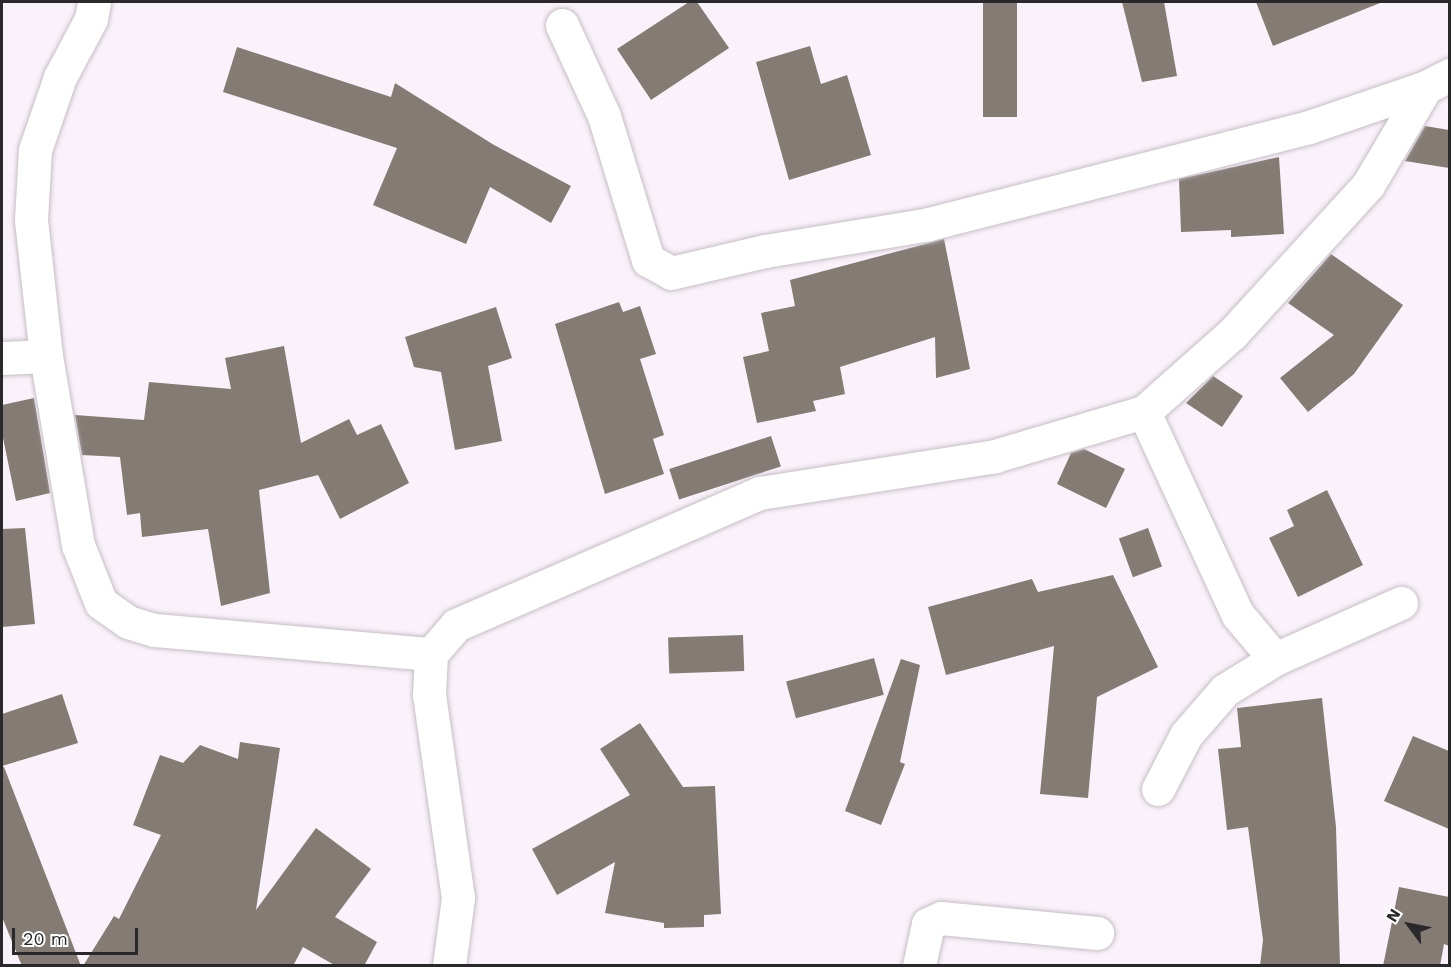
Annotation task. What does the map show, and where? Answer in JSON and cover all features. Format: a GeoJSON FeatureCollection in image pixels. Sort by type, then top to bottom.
{"type":"FeatureCollection","features":[{"type":"Feature","properties":{"kind":"street"},"geometry":{"type":"LineString","coordinates":[[94,2],[92,18],[60,77],[35,150],[31,220],[46,356],[78,545],[101,603],[128,622],[156,630],[431,654]]}},
{"type":"Feature","properties":{"kind":"street"},"geometry":{"type":"LineString","coordinates":[[562,25],[604,116],[648,260],[671,273],[765,251],[929,224],[1309,127],[1438,81]]}},
{"type":"Feature","properties":{"kind":"street"},"geometry":{"type":"LineString","coordinates":[[449,966],[458,898],[429,695],[431,654],[456,625],[760,493],[995,456],[1144,412],[1232,334],[1368,185],[1438,81]]}},
{"type":"Feature","properties":{"kind":"street"},"geometry":{"type":"LineString","coordinates":[[2,358],[46,356]]}},
{"type":"Feature","properties":{"kind":"street"},"geometry":{"type":"LineString","coordinates":[[1144,412],[1238,615],[1275,660]]}},
{"type":"Feature","properties":{"kind":"street"},"geometry":{"type":"LineString","coordinates":[[1158,789],[1186,735],[1225,690],[1275,660],[1401,603]]}},
{"type":"Feature","properties":{"kind":"street"},"geometry":{"type":"LineString","coordinates":[[919,966],[928,924],[941,918],[1097,933]]}},
{"type":"Feature","properties":{"kind":"building"},"geometry":{"type":"Polygon","coordinates":[[[689,2],[697,2],[729,48],[651,100],[617,49],[689,2]]]}},
{"type":"Feature","properties":{"kind":"building"},"geometry":{"type":"Polygon","coordinates":[[[983,2],[1017,2],[1017,117],[983,117],[983,2]]]}},
{"type":"Feature","properties":{"kind":"building"},"geometry":{"type":"Polygon","coordinates":[[[1122,2],[1164,2],[1177,76],[1142,82],[1122,2]]]}},
{"type":"Feature","properties":{"kind":"building"},"geometry":{"type":"Polygon","coordinates":[[[1256,2],[1380,2],[1380,3],[1273,46],[1256,2]]]}},
{"type":"Feature","properties":{"kind":"building"},"geometry":{"type":"Polygon","coordinates":[[[810,46],[821,84],[847,75],[871,155],[789,180],[756,62],[810,46]]]}},
{"type":"Feature","properties":{"kind":"building"},"geometry":{"type":"Polygon","coordinates":[[[237,47],[391,97],[395,83],[494,145],[571,186],[551,223],[490,187],[466,244],[373,205],[397,148],[223,92],[237,47]]]}},
{"type":"Feature","properties":{"kind":"building"},"geometry":{"type":"Polygon","coordinates":[[[1425,126],[1449,130],[1449,168],[1405,161],[1425,126]]]}},
{"type":"Feature","properties":{"kind":"building"},"geometry":{"type":"Polygon","coordinates":[[[1279,157],[1284,234],[1231,237],[1231,230],[1181,232],[1179,179],[1279,157]]]}},
{"type":"Feature","properties":{"kind":"building"},"geometry":{"type":"Polygon","coordinates":[[[944,239],[970,369],[936,378],[935,337],[840,367],[845,394],[813,401],[816,411],[757,423],[743,357],[769,351],[761,313],[795,306],[790,280],[944,239]]]}},
{"type":"Feature","properties":{"kind":"building"},"geometry":{"type":"Polygon","coordinates":[[[1331,254],[1403,305],[1354,374],[1308,412],[1280,378],[1334,335],[1288,303],[1331,254]]]}},
{"type":"Feature","properties":{"kind":"building"},"geometry":{"type":"Polygon","coordinates":[[[619,302],[623,312],[640,306],[656,354],[640,359],[664,435],[653,439],[664,474],[605,494],[555,324],[619,302]]]}},
{"type":"Feature","properties":{"kind":"building"},"geometry":{"type":"Polygon","coordinates":[[[496,307],[512,358],[488,366],[502,441],[455,450],[441,372],[414,367],[405,337],[496,307]]]}},
{"type":"Feature","properties":{"kind":"building"},"geometry":{"type":"Polygon","coordinates":[[[284,346],[301,443],[349,419],[357,435],[381,424],[409,483],[340,519],[318,475],[259,490],[270,593],[221,606],[208,529],[142,537],[140,513],[127,515],[120,457],[82,455],[75,415],[144,420],[149,382],[231,389],[225,358],[284,346]]]}},
{"type":"Feature","properties":{"kind":"building"},"geometry":{"type":"Polygon","coordinates":[[[1213,376],[1243,396],[1222,427],[1186,403],[1213,376]]]}},
{"type":"Feature","properties":{"kind":"building"},"geometry":{"type":"Polygon","coordinates":[[[34,398],[50,493],[16,501],[2,433],[2,405],[34,398]]]}},
{"type":"Feature","properties":{"kind":"building"},"geometry":{"type":"Polygon","coordinates":[[[771,436],[781,466],[679,499],[669,469],[771,436]]]}},
{"type":"Feature","properties":{"kind":"building"},"geometry":{"type":"Polygon","coordinates":[[[1084,449],[1125,469],[1106,508],[1057,484],[1071,453],[1084,449]]]}},
{"type":"Feature","properties":{"kind":"building"},"geometry":{"type":"Polygon","coordinates":[[[1327,490],[1363,565],[1298,597],[1269,538],[1294,526],[1287,510],[1327,490]]]}},
{"type":"Feature","properties":{"kind":"building"},"geometry":{"type":"Polygon","coordinates":[[[25,528],[35,624],[2,627],[2,529],[25,528]]]}},
{"type":"Feature","properties":{"kind":"building"},"geometry":{"type":"Polygon","coordinates":[[[1148,528],[1162,567],[1133,577],[1119,539],[1148,528]]]}},
{"type":"Feature","properties":{"kind":"building"},"geometry":{"type":"Polygon","coordinates":[[[1113,575],[1158,667],[1097,697],[1088,798],[1040,794],[1054,646],[946,675],[928,607],[1032,579],[1038,592],[1113,575]]]}},
{"type":"Feature","properties":{"kind":"building"},"geometry":{"type":"Polygon","coordinates":[[[743,635],[744,671],[669,674],[668,638],[743,635]]]}},
{"type":"Feature","properties":{"kind":"building"},"geometry":{"type":"Polygon","coordinates":[[[874,658],[884,695],[796,718],[786,682],[874,658]]]}},
{"type":"Feature","properties":{"kind":"building"},"geometry":{"type":"Polygon","coordinates":[[[901,659],[920,665],[900,762],[905,764],[881,825],[845,811],[901,659]]]}},
{"type":"Feature","properties":{"kind":"building"},"geometry":{"type":"Polygon","coordinates":[[[62,694],[78,743],[2,766],[2,714],[62,694]]]}},
{"type":"Feature","properties":{"kind":"building"},"geometry":{"type":"Polygon","coordinates":[[[1322,698],[1336,827],[1340,966],[1260,966],[1263,940],[1248,827],[1227,830],[1218,749],[1241,747],[1237,708],[1322,698]]]}},
{"type":"Feature","properties":{"kind":"building"},"geometry":{"type":"Polygon","coordinates":[[[640,723],[683,787],[715,786],[721,914],[704,915],[704,927],[664,928],[664,923],[605,913],[615,862],[557,895],[532,849],[630,795],[600,749],[640,723]]]}},
{"type":"Feature","properties":{"kind":"building"},"geometry":{"type":"Polygon","coordinates":[[[1413,736],[1449,751],[1449,829],[1384,801],[1413,736]]]}},
{"type":"Feature","properties":{"kind":"building"},"geometry":{"type":"Polygon","coordinates":[[[240,742],[280,748],[256,910],[316,828],[371,869],[335,917],[377,942],[364,966],[336,966],[303,947],[293,966],[83,966],[114,916],[119,919],[161,835],[133,825],[160,755],[183,763],[200,745],[238,759],[240,742]]]}},
{"type":"Feature","properties":{"kind":"building"},"geometry":{"type":"Polygon","coordinates":[[[2,767],[4,767],[81,966],[22,966],[2,917],[2,767]]]}},
{"type":"Feature","properties":{"kind":"building"},"geometry":{"type":"Polygon","coordinates":[[[1399,887],[1449,897],[1449,946],[1444,944],[1440,966],[1383,966],[1399,887]]]}}]}
